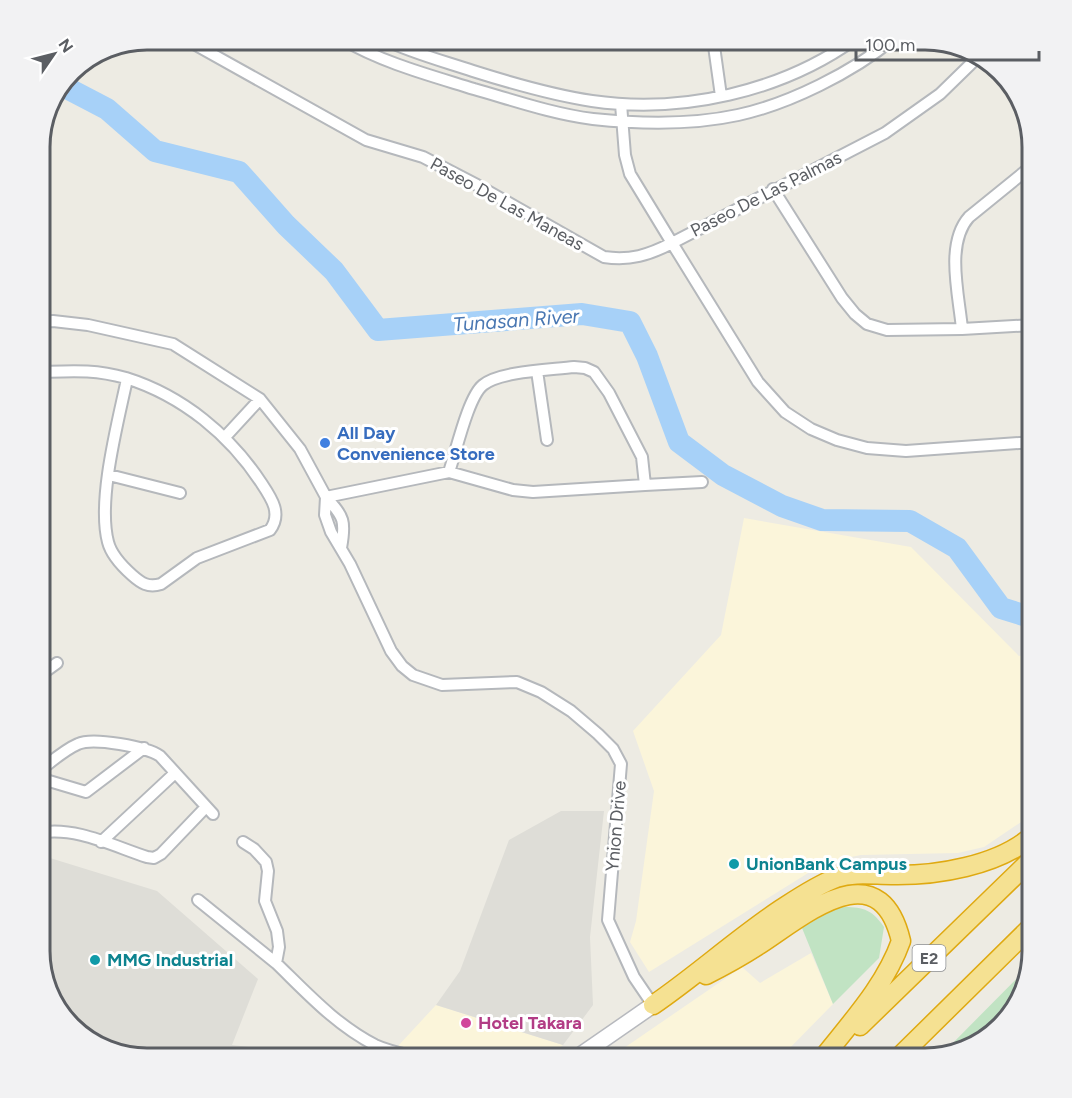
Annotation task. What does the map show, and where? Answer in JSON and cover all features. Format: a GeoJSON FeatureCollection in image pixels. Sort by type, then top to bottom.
{"type":"FeatureCollection","features":[{"type":"Feature","properties":{"kind":"highway"},"geometry":{"type":"LineString","coordinates":[[653,1005],[749,931],[801,896],[838,877],[868,873],[891,875],[940,873],[992,858],[1022,842]]}},
{"type":"Feature","properties":{"kind":"highway","name":"E2"},"geometry":{"type":"LineString","coordinates":[[835,1048],[1022,869]]}},
{"type":"Feature","properties":{"kind":"highway"},"geometry":{"type":"LineString","coordinates":[[674,991],[727,964],[834,898],[859,893],[875,899],[893,919],[901,941],[879,986],[832,1048]]}},
{"type":"Feature","properties":{"kind":"highway"},"geometry":{"type":"LineString","coordinates":[[908,1048],[1022,936]]}},
{"type":"Feature","properties":{"kind":"highway"},"geometry":{"type":"LineString","coordinates":[[980,979],[1022,946]]}},
{"type":"Feature","properties":{"kind":"street","name":"Paseo De Las Maneas"},"geometry":{"type":"LineString","coordinates":[[205,50],[366,140],[423,157],[604,257],[620,260],[635,258],[651,254],[672,243]]}},
{"type":"Feature","properties":{"kind":"street"},"geometry":{"type":"LineString","coordinates":[[364,50],[384,60],[490,94],[561,113],[622,122],[684,122],[739,115],[816,87],[878,50]]}},
{"type":"Feature","properties":{"kind":"street"},"geometry":{"type":"LineString","coordinates":[[411,50],[489,76],[566,96],[621,104],[679,104],[721,96],[780,79],[838,50]]}},
{"type":"Feature","properties":{"kind":"street"},"geometry":{"type":"LineString","coordinates":[[715,50],[721,96]]}},
{"type":"Feature","properties":{"kind":"street","name":"Paseo De Las Palmas"},"geometry":{"type":"LineString","coordinates":[[621,104],[625,155],[630,174],[672,243],[885,133],[940,94],[972,63]]}},
{"type":"Feature","properties":{"kind":"street"},"geometry":{"type":"LineString","coordinates":[[962,329],[955,255],[960,226],[1022,174]]}},
{"type":"Feature","properties":{"kind":"street"},"geometry":{"type":"LineString","coordinates":[[773,189],[842,298],[867,324],[887,330],[1022,326]]}},
{"type":"Feature","properties":{"kind":"street"},"geometry":{"type":"LineString","coordinates":[[672,243],[758,382],[785,412],[811,429],[837,440],[867,448],[906,451],[1022,443]]}},
{"type":"Feature","properties":{"kind":"street"},"geometry":{"type":"LineString","coordinates":[[50,323],[88,325],[174,344],[260,399],[300,449],[326,497],[338,510],[345,528],[341,548]]}},
{"type":"Feature","properties":{"kind":"street"},"geometry":{"type":"LineString","coordinates":[[449,472],[477,391],[494,379],[574,367],[594,372],[602,381],[642,457],[645,484]]}},
{"type":"Feature","properties":{"kind":"street"},"geometry":{"type":"LineString","coordinates":[[50,372],[90,370],[127,378],[167,396],[198,414],[225,437],[251,468],[268,494],[276,511],[274,525],[265,533],[197,558],[161,584],[141,583],[124,567],[108,545],[104,521],[109,476],[127,378]]}},
{"type":"Feature","properties":{"kind":"street"},"geometry":{"type":"LineString","coordinates":[[537,371],[548,440]]}},
{"type":"Feature","properties":{"kind":"street"},"geometry":{"type":"LineString","coordinates":[[225,437],[260,399]]}},
{"type":"Feature","properties":{"kind":"street"},"geometry":{"type":"LineString","coordinates":[[326,497],[449,472],[513,490],[533,492],[702,482]]}},
{"type":"Feature","properties":{"kind":"street"},"geometry":{"type":"LineString","coordinates":[[109,476],[180,493]]}},
{"type":"Feature","properties":{"kind":"street","name":"Ynion Drive"},"geometry":{"type":"LineString","coordinates":[[326,497],[327,524],[391,651],[402,666],[413,675],[442,684],[517,682],[541,692],[571,711],[613,749],[621,765],[608,921],[634,977],[653,1005]]}},
{"type":"Feature","properties":{"kind":"street"},"geometry":{"type":"LineString","coordinates":[[50,668],[57,663]]}},
{"type":"Feature","properties":{"kind":"street"},"geometry":{"type":"LineString","coordinates":[[50,763],[71,748],[85,742],[144,748],[160,756],[210,811],[154,858],[76,834],[50,832]]}},
{"type":"Feature","properties":{"kind":"street"},"geometry":{"type":"LineString","coordinates":[[50,781],[86,792],[144,748]]}},
{"type":"Feature","properties":{"kind":"street"},"geometry":{"type":"LineString","coordinates":[[101,842],[175,773]]}},
{"type":"Feature","properties":{"kind":"street"},"geometry":{"type":"LineString","coordinates":[[243,842],[254,849],[266,862],[268,870],[265,901],[277,931],[279,946],[276,963]]}},
{"type":"Feature","properties":{"kind":"street"},"geometry":{"type":"LineString","coordinates":[[198,900],[276,963],[333,1018],[356,1034],[385,1048]]}},
{"type":"Feature","properties":{"kind":"street"},"geometry":{"type":"LineString","coordinates":[[591,1048],[653,1005]]}},
{"type":"Feature","properties":{"kind":"shaded area"},"geometry":{"type":"Polygon","coordinates":[[[744,518],[911,547],[1019,656],[1022,656],[1022,821],[984,847],[958,853],[861,855],[836,860],[813,870],[649,972],[630,942],[636,921],[654,791],[633,731],[721,635],[744,518]]]}},
{"type":"Feature","properties":{"kind":"shaded area"},"geometry":{"type":"Polygon","coordinates":[[[561,811],[604,811],[590,937],[593,1005],[563,1045],[436,1005],[460,971],[509,840],[561,811]]]}},
{"type":"Feature","properties":{"kind":"shaded area","name":"MMG Industrial"},"geometry":{"type":"Polygon","coordinates":[[[50,858],[157,891],[258,979],[232,1045],[258,1048],[128,1047],[93,1032],[74,1015],[57,988],[51,970],[50,858]]]}},
{"type":"Feature","properties":{"kind":"shaded area"},"geometry":{"type":"Polygon","coordinates":[[[811,953],[833,1004],[790,1048],[624,1048],[742,967],[760,983],[811,953]]]}},
{"type":"Feature","properties":{"kind":"shaded area","name":"Hotel Takara"},"geometry":{"type":"Polygon","coordinates":[[[436,1005],[563,1045],[559,1048],[396,1048],[436,1005]]]}},
{"type":"Feature","properties":{"kind":"green space"},"geometry":{"type":"Polygon","coordinates":[[[835,907],[851,907],[869,911],[884,927],[879,958],[833,1004],[802,928],[835,907]]]}},
{"type":"Feature","properties":{"kind":"green space"},"geometry":{"type":"Polygon","coordinates":[[[1019,976],[1002,1010],[989,1024],[979,1032],[951,1045],[1019,976]]]}},
{"type":"Feature","properties":{"kind":"waterway","name":"Tunasan River"},"geometry":{"type":"LineString","coordinates":[[69,89],[107,109],[155,151],[239,172],[286,225],[334,271],[378,330],[582,314],[630,322],[647,356],[679,442],[723,475],[782,506],[822,520],[910,521],[957,548],[1001,608],[1022,615]]}},
{"type":"Feature","properties":{"kind":"place","name":"All Day Convenience Store"},"geometry":{"type":"Point","coordinates":[325,443]}},
{"type":"Feature","properties":{"kind":"place","name":"UnionBank Campus"},"geometry":{"type":"Point","coordinates":[734,864]}},
{"type":"Feature","properties":{"kind":"place","name":"MMG Industrial"},"geometry":{"type":"Point","coordinates":[95,960]}},
{"type":"Feature","properties":{"kind":"place","name":"Hotel Takara"},"geometry":{"type":"Point","coordinates":[466,1023]}}]}
